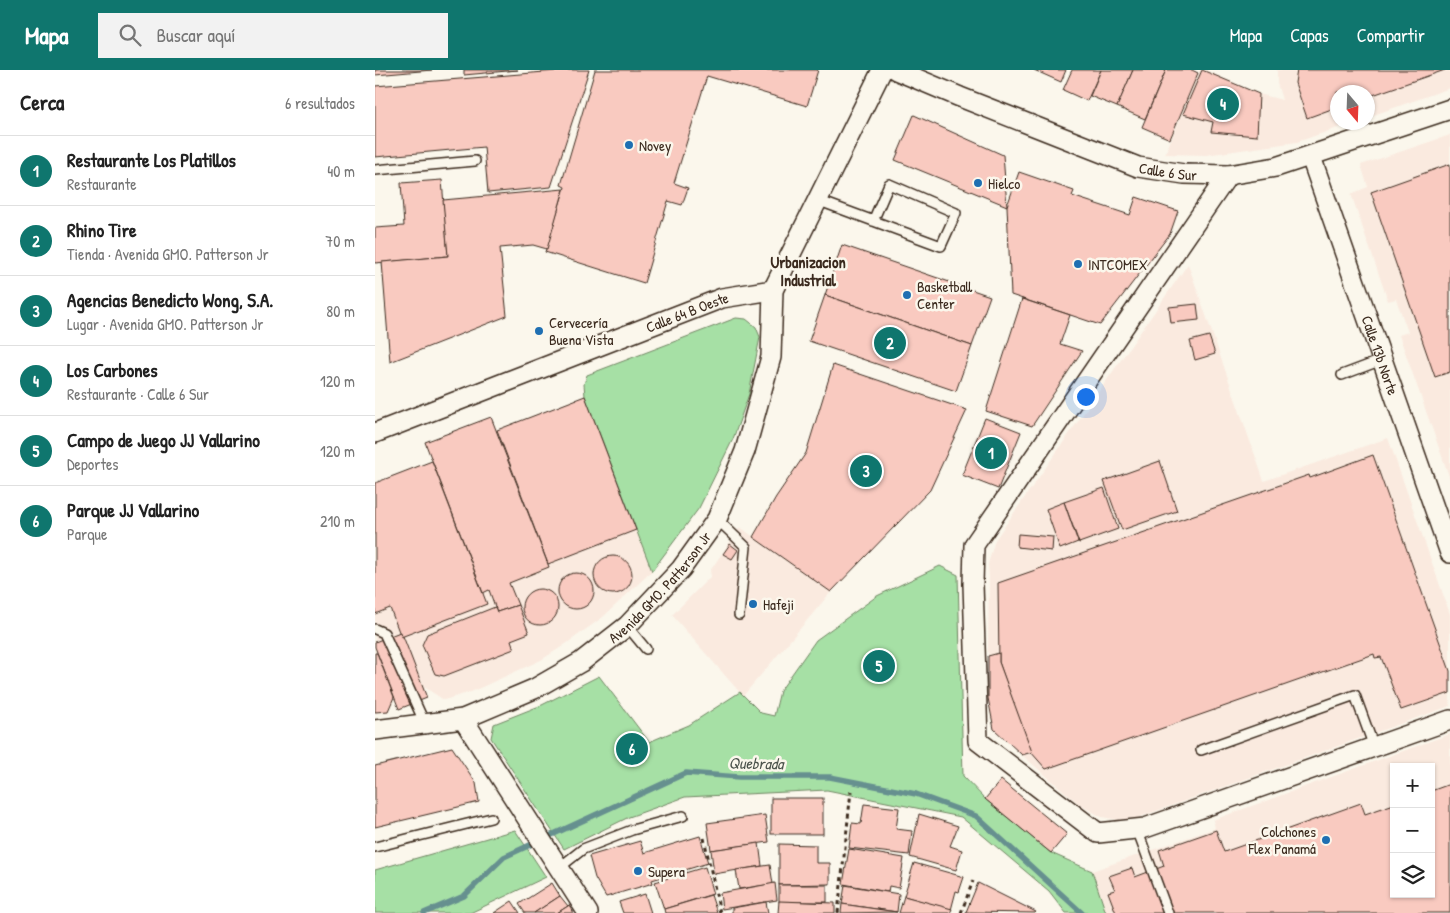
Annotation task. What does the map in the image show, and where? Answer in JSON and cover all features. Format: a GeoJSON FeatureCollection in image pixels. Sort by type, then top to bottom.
{"type":"FeatureCollection","features":[{"type":"Feature","properties":{"kind":"street"},"geometry":{"type":"LineString","coordinates":[[773,290],[882,70]]}},
{"type":"Feature","properties":{"kind":"street","name":"Calle 6 Sur"},"geometry":{"type":"LineString","coordinates":[[896,70],[1138,167],[1183,174],[1228,175],[1276,167],[1311,157],[1450,109]]}},
{"type":"Feature","properties":{"kind":"street","name":"Calle 13b Norte"},"geometry":{"type":"LineString","coordinates":[[1311,157],[1450,553]]}},
{"type":"Feature","properties":{"kind":"street"},"geometry":{"type":"LineString","coordinates":[[1228,175],[974,546],[973,584],[978,741],[1098,833],[1145,828],[1450,720]]}},
{"type":"Feature","properties":{"kind":"street","name":"Calle 64 B Oeste"},"geometry":{"type":"LineString","coordinates":[[375,432],[722,298],[773,290]]}},
{"type":"Feature","properties":{"kind":"street","name":"Avenida GMO. Patterson Jr"},"geometry":{"type":"LineString","coordinates":[[375,730],[463,719],[534,689],[581,662],[627,626],[681,569],[717,519],[745,451],[771,357],[773,290]]}},
{"type":"Feature","properties":{"kind":"street"},"geometry":{"type":"LineString","coordinates":[[463,719],[588,913]]}},
{"type":"Feature","properties":{"kind":"lane"},"geometry":{"type":"LineString","coordinates":[[375,170],[475,161]]}},
{"type":"Feature","properties":{"kind":"lane"},"geometry":{"type":"LineString","coordinates":[[817,200],[873,221],[941,246],[956,213],[889,184],[873,221]]}},
{"type":"Feature","properties":{"kind":"lane"},"geometry":{"type":"LineString","coordinates":[[1342,375],[1382,360]]}},
{"type":"Feature","properties":{"kind":"lane"},"geometry":{"type":"LineString","coordinates":[[717,519],[746,547],[739,615]]}},
{"type":"Feature","properties":{"kind":"lane"},"geometry":{"type":"LineString","coordinates":[[627,626],[646,649]]}},
{"type":"Feature","properties":{"kind":"lane"},"geometry":{"type":"LineString","coordinates":[[375,629],[384,633],[425,724]]}},
{"type":"Feature","properties":{"kind":"lane"},"geometry":{"type":"LineString","coordinates":[[1201,750],[1355,694],[1374,747]]}},
{"type":"Feature","properties":{"kind":"lane"},"geometry":{"type":"LineString","coordinates":[[555,863],[583,849],[632,830],[683,816]]}},
{"type":"Feature","properties":{"kind":"lane"},"geometry":{"type":"LineString","coordinates":[[375,847],[491,818]]}},
{"type":"Feature","properties":{"kind":"lane"},"geometry":{"type":"LineString","coordinates":[[1137,829],[1169,913]]}},
{"type":"Feature","properties":{"kind":"path"},"geometry":{"type":"LineString","coordinates":[[838,913],[851,792]]}},
{"type":"Feature","properties":{"kind":"path"},"geometry":{"type":"LineString","coordinates":[[704,838],[720,913]]}},
{"type":"Feature","properties":{"kind":"path"},"geometry":{"type":"LineString","coordinates":[[961,913],[973,880]]}},
{"type":"Feature","properties":{"kind":"shaded area"},"geometry":{"type":"Polygon","coordinates":[[[1200,70],[1205,70],[1259,94],[1282,100],[1277,83],[1277,70],[1450,70],[1450,88],[1375,115],[1375,85],[1330,85],[1330,130],[1332,130],[1297,142],[1206,155],[1165,154],[1200,70]]]}},
{"type":"Feature","properties":{"kind":"shaded area"},"geometry":{"type":"Polygon","coordinates":[[[1450,135],[1450,479],[1399,335],[1408,332],[1396,299],[1388,301],[1351,194],[1368,187],[1361,165],[1450,135]]]}},
{"type":"Feature","properties":{"kind":"shaded area"},"geometry":{"type":"Polygon","coordinates":[[[1188,264],[1264,481],[1388,438],[1450,614],[1450,706],[1137,818],[1118,820],[1102,817],[1080,805],[994,729],[988,656],[988,564],[995,540],[1188,264]]]}},
{"type":"Feature","properties":{"kind":"shaded area"},"geometry":{"type":"Polygon","coordinates":[[[585,396],[652,571],[603,617],[541,660],[471,692],[444,700],[424,687],[427,698],[399,709],[395,698],[388,712],[375,713],[375,483],[432,461],[425,442],[491,417],[497,430],[585,396]]]}},
{"type":"Feature","properties":{"kind":"shaded area","name":"Hafeji"},"geometry":{"type":"Polygon","coordinates":[[[740,527],[831,592],[743,696],[672,615],[711,576],[710,571],[740,527]]]}},
{"type":"Feature","properties":{"kind":"shaded area","name":"Colchones Flex Panamá"},"geometry":{"type":"Polygon","coordinates":[[[1450,734],[1450,913],[1106,913],[1092,871],[1215,828],[1213,820],[1450,734]]]}},
{"type":"Feature","properties":{"kind":"green space"},"geometry":{"type":"Polygon","coordinates":[[[736,318],[746,319],[756,327],[760,337],[749,394],[733,439],[699,508],[652,571],[585,396],[584,384],[587,375],[736,318]]]}},
{"type":"Feature","properties":{"kind":"green space"},"geometry":{"type":"Polygon","coordinates":[[[940,566],[958,575],[963,776],[985,799],[1051,853],[1092,871],[1106,913],[1066,913],[1049,891],[961,817],[827,790],[685,797],[629,817],[564,849],[491,738],[494,724],[542,705],[599,676],[649,742],[689,725],[740,692],[761,713],[774,716],[780,691],[816,640],[877,596],[940,566]]]}},
{"type":"Feature","properties":{"kind":"green space"},"geometry":{"type":"Polygon","coordinates":[[[515,830],[546,877],[470,913],[375,913],[375,870],[515,830]]]}},
{"type":"Feature","properties":{"kind":"building"},"geometry":{"type":"Polygon","coordinates":[[[375,70],[432,70],[375,75],[375,70]]]}},
{"type":"Feature","properties":{"kind":"building"},"geometry":{"type":"Polygon","coordinates":[[[464,70],[518,70],[464,75],[464,70]]]}},
{"type":"Feature","properties":{"kind":"building"},"geometry":{"type":"Polygon","coordinates":[[[589,70],[551,187],[488,193],[484,147],[375,157],[375,86],[589,70]]]}},
{"type":"Feature","properties":{"kind":"building","name":"Novey"},"geometry":{"type":"Polygon","coordinates":[[[595,70],[818,70],[807,106],[707,76],[674,183],[688,188],[682,205],[668,201],[644,283],[545,252],[565,187],[561,185],[595,70]]]}},
{"type":"Feature","properties":{"kind":"building"},"geometry":{"type":"Polygon","coordinates":[[[1034,70],[1066,70],[1061,82],[1034,70]]]}},
{"type":"Feature","properties":{"kind":"building"},"geometry":{"type":"Polygon","coordinates":[[[1072,70],[1101,70],[1087,101],[1063,90],[1072,70]]]}},
{"type":"Feature","properties":{"kind":"building"},"geometry":{"type":"Polygon","coordinates":[[[1101,70],[1133,70],[1117,107],[1090,96],[1101,70]]]}},
{"type":"Feature","properties":{"kind":"building"},"geometry":{"type":"Polygon","coordinates":[[[1133,70],[1166,70],[1145,119],[1117,107],[1133,70]]]}},
{"type":"Feature","properties":{"kind":"building"},"geometry":{"type":"Polygon","coordinates":[[[1166,70],[1192,70],[1198,73],[1170,139],[1142,127],[1166,70]]]}},
{"type":"Feature","properties":{"kind":"building"},"geometry":{"type":"Polygon","coordinates":[[[1202,70],[1259,94],[1257,136],[1211,132],[1213,122],[1183,114],[1202,70]]]}},
{"type":"Feature","properties":{"kind":"building"},"geometry":{"type":"Polygon","coordinates":[[[1297,70],[1445,70],[1375,94],[1375,85],[1330,85],[1330,110],[1307,118],[1295,83],[1297,70]]]}},
{"type":"Feature","properties":{"kind":"building","name":"Hielco"},"geometry":{"type":"Polygon","coordinates":[[[914,115],[1003,155],[1007,206],[895,160],[914,115]]]}},
{"type":"Feature","properties":{"kind":"building"},"geometry":{"type":"Polygon","coordinates":[[[1450,164],[1450,372],[1435,377],[1371,192],[1450,164]]]}},
{"type":"Feature","properties":{"kind":"building","name":"INTCOMEX"},"geometry":{"type":"Polygon","coordinates":[[[1019,172],[1074,191],[1072,196],[1130,215],[1136,197],[1178,211],[1170,234],[1100,325],[1011,295],[1007,206],[1019,172]]]}},
{"type":"Feature","properties":{"kind":"building"},"geometry":{"type":"Polygon","coordinates":[[[442,180],[448,256],[375,263],[375,228],[404,226],[401,183],[442,180]]]}},
{"type":"Feature","properties":{"kind":"building"},"geometry":{"type":"Polygon","coordinates":[[[564,189],[547,249],[533,245],[500,248],[507,316],[390,362],[382,262],[448,256],[443,200],[564,189]]]}},
{"type":"Feature","properties":{"kind":"building","name":"Basketball Center"},"geometry":{"type":"Polygon","coordinates":[[[842,245],[990,296],[972,346],[825,295],[842,245]]]}},
{"type":"Feature","properties":{"kind":"building"},"geometry":{"type":"Polygon","coordinates":[[[825,295],[972,346],[956,391],[809,341],[825,295]]]}},
{"type":"Feature","properties":{"kind":"building"},"geometry":{"type":"Polygon","coordinates":[[[1022,299],[1070,315],[1060,344],[1082,351],[1032,426],[986,411],[1022,299]]]}},
{"type":"Feature","properties":{"kind":"building"},"geometry":{"type":"Polygon","coordinates":[[[1197,304],[1199,320],[1171,323],[1169,307],[1197,304]]]}},
{"type":"Feature","properties":{"kind":"building"},"geometry":{"type":"Polygon","coordinates":[[[1209,336],[1215,354],[1195,360],[1190,341],[1209,336]]]}},
{"type":"Feature","properties":{"kind":"building"},"geometry":{"type":"Polygon","coordinates":[[[833,365],[967,410],[930,490],[831,592],[753,537],[776,497],[806,453],[833,365]]]}},
{"type":"Feature","properties":{"kind":"building"},"geometry":{"type":"Polygon","coordinates":[[[585,396],[636,530],[548,564],[497,430],[585,396]]]}},
{"type":"Feature","properties":{"kind":"building"},"geometry":{"type":"Polygon","coordinates":[[[491,417],[549,567],[509,583],[518,605],[497,612],[489,590],[483,593],[425,442],[491,417]]]}},
{"type":"Feature","properties":{"kind":"building"},"geometry":{"type":"Polygon","coordinates":[[[985,418],[1021,432],[998,489],[962,475],[985,418]]]}},
{"type":"Feature","properties":{"kind":"building"},"geometry":{"type":"Polygon","coordinates":[[[1373,455],[1450,671],[1450,693],[1401,710],[1381,657],[1375,658],[1374,654],[1046,769],[1030,751],[999,662],[998,583],[1309,475],[1310,478],[1373,455]]]}},
{"type":"Feature","properties":{"kind":"building"},"geometry":{"type":"Polygon","coordinates":[[[432,461],[487,604],[401,637],[390,608],[375,614],[375,483],[432,461]]]}},
{"type":"Feature","properties":{"kind":"building"},"geometry":{"type":"Polygon","coordinates":[[[1160,461],[1177,511],[1122,530],[1104,481],[1160,461]]]}},
{"type":"Feature","properties":{"kind":"building"},"geometry":{"type":"Polygon","coordinates":[[[1104,488],[1118,529],[1079,543],[1064,502],[1104,488]]]}},
{"type":"Feature","properties":{"kind":"building"},"geometry":{"type":"Polygon","coordinates":[[[1064,502],[1078,542],[1060,549],[1046,509],[1064,502]]]}},
{"type":"Feature","properties":{"kind":"building"},"geometry":{"type":"Polygon","coordinates":[[[1018,534],[1053,537],[1052,551],[1017,547],[1018,534]]]}},
{"type":"Feature","properties":{"kind":"building"},"geometry":{"type":"Polygon","coordinates":[[[730,544],[738,550],[732,559],[723,554],[730,544]]]}},
{"type":"Feature","properties":{"kind":"building"},"geometry":{"type":"Polygon","coordinates":[[[613,556],[626,562],[632,575],[626,588],[613,594],[600,588],[594,575],[600,562],[613,556]]]}},
{"type":"Feature","properties":{"kind":"building"},"geometry":{"type":"Polygon","coordinates":[[[576,573],[583,574],[589,578],[593,584],[593,598],[589,604],[583,608],[576,609],[569,608],[563,604],[559,598],[558,591],[559,584],[563,578],[569,574],[576,573]]]}},
{"type":"Feature","properties":{"kind":"building"},"geometry":{"type":"Polygon","coordinates":[[[540,589],[547,590],[553,594],[557,600],[557,614],[553,620],[547,624],[540,625],[533,624],[527,620],[523,614],[522,607],[523,600],[527,594],[533,590],[540,589]]]}},
{"type":"Feature","properties":{"kind":"building"},"geometry":{"type":"Polygon","coordinates":[[[518,605],[529,633],[511,640],[514,649],[444,676],[435,674],[422,645],[427,634],[495,607],[497,612],[518,605]]]}},
{"type":"Feature","properties":{"kind":"building"},"geometry":{"type":"Polygon","coordinates":[[[400,632],[427,698],[399,709],[375,647],[375,642],[400,632]]]}},
{"type":"Feature","properties":{"kind":"building"},"geometry":{"type":"Polygon","coordinates":[[[375,653],[377,653],[394,697],[388,711],[375,712],[375,653]]]}},
{"type":"Feature","properties":{"kind":"building"},"geometry":{"type":"Polygon","coordinates":[[[999,653],[999,662],[1032,752],[1022,755],[994,729],[988,698],[988,656],[999,653]]]}},
{"type":"Feature","properties":{"kind":"building"},"geometry":{"type":"Polygon","coordinates":[[[452,747],[476,783],[479,802],[375,827],[375,766],[452,747]]]}},
{"type":"Feature","properties":{"kind":"building"},"geometry":{"type":"Polygon","coordinates":[[[1001,780],[1067,834],[1051,853],[985,799],[1001,780]]]}},
{"type":"Feature","properties":{"kind":"building","name":"Colchones Flex Panamá"},"geometry":{"type":"Polygon","coordinates":[[[1450,784],[1450,913],[1116,913],[1108,892],[1115,890],[1109,876],[1132,868],[1135,877],[1164,866],[1159,850],[1216,830],[1224,852],[1361,803],[1365,814],[1390,805],[1390,898],[1435,898],[1435,790],[1450,784]]]}},
{"type":"Feature","properties":{"kind":"building"},"geometry":{"type":"Polygon","coordinates":[[[771,798],[823,798],[823,834],[771,834],[771,798]]]}},
{"type":"Feature","properties":{"kind":"building"},"geometry":{"type":"Polygon","coordinates":[[[864,804],[899,808],[896,829],[912,831],[909,855],[849,848],[852,823],[861,824],[864,804]]]}},
{"type":"Feature","properties":{"kind":"building"},"geometry":{"type":"Polygon","coordinates":[[[919,814],[958,826],[950,846],[962,850],[956,870],[910,857],[919,814]]]}},
{"type":"Feature","properties":{"kind":"building"},"geometry":{"type":"Polygon","coordinates":[[[765,815],[769,842],[711,850],[707,823],[765,815]]]}},
{"type":"Feature","properties":{"kind":"building","name":"Supera"},"geometry":{"type":"Polygon","coordinates":[[[700,836],[708,863],[652,880],[653,883],[606,897],[595,878],[589,856],[640,841],[644,853],[700,836]]]}},
{"type":"Feature","properties":{"kind":"building"},"geometry":{"type":"Polygon","coordinates":[[[759,843],[762,866],[714,874],[711,850],[759,843]]]}},
{"type":"Feature","properties":{"kind":"building"},"geometry":{"type":"Polygon","coordinates":[[[779,844],[816,845],[816,863],[830,863],[830,884],[779,885],[779,844]]]}},
{"type":"Feature","properties":{"kind":"building"},"geometry":{"type":"Polygon","coordinates":[[[849,849],[904,858],[899,888],[889,886],[888,892],[843,884],[849,849]]]}},
{"type":"Feature","properties":{"kind":"building"},"geometry":{"type":"Polygon","coordinates":[[[914,863],[964,877],[959,892],[956,891],[951,910],[904,896],[914,863]]]}},
{"type":"Feature","properties":{"kind":"building"},"geometry":{"type":"Polygon","coordinates":[[[770,865],[773,884],[739,889],[736,870],[770,865]]]}},
{"type":"Feature","properties":{"kind":"building"},"geometry":{"type":"Polygon","coordinates":[[[705,867],[713,894],[664,909],[655,882],[705,867]]]}},
{"type":"Feature","properties":{"kind":"building"},"geometry":{"type":"Polygon","coordinates":[[[552,883],[560,896],[534,913],[525,913],[519,904],[552,883]]]}},
{"type":"Feature","properties":{"kind":"building"},"geometry":{"type":"Polygon","coordinates":[[[775,883],[777,900],[722,909],[720,893],[775,883]]]}},
{"type":"Feature","properties":{"kind":"building"},"geometry":{"type":"Polygon","coordinates":[[[978,883],[1036,912],[966,912],[978,883]]]}},
{"type":"Feature","properties":{"kind":"building"},"geometry":{"type":"Polygon","coordinates":[[[779,885],[827,885],[827,902],[779,902],[779,885]]]}},
{"type":"Feature","properties":{"kind":"building"},"geometry":{"type":"Polygon","coordinates":[[[845,885],[899,894],[897,912],[842,904],[845,885]]]}},
{"type":"Feature","properties":{"kind":"building"},"geometry":{"type":"Polygon","coordinates":[[[645,894],[651,913],[623,913],[619,902],[645,894]]]}},
{"type":"Feature","properties":{"kind":"building"},"geometry":{"type":"Polygon","coordinates":[[[711,895],[717,913],[665,913],[664,909],[711,895]]]}},
{"type":"Feature","properties":{"kind":"building"},"geometry":{"type":"Polygon","coordinates":[[[560,896],[568,906],[557,913],[534,913],[560,896]]]}},
{"type":"Feature","properties":{"kind":"building"},"geometry":{"type":"Polygon","coordinates":[[[904,896],[952,909],[950,913],[899,913],[904,896]]]}},
{"type":"Feature","properties":{"kind":"building"},"geometry":{"type":"Polygon","coordinates":[[[512,901],[520,913],[494,913],[512,901]]]}},
{"type":"Feature","properties":{"kind":"building"},"geometry":{"type":"Polygon","coordinates":[[[779,901],[835,903],[835,913],[778,913],[779,901]]]}},
{"type":"Feature","properties":{"kind":"building"},"geometry":{"type":"Polygon","coordinates":[[[766,902],[768,913],[732,913],[732,908],[766,902]]]}},
{"type":"Feature","properties":{"kind":"building"},"geometry":{"type":"Polygon","coordinates":[[[842,904],[897,912],[841,913],[842,904]]]}},
{"type":"Feature","properties":{"kind":"building"},"geometry":{"type":"Polygon","coordinates":[[[568,906],[574,913],[557,913],[568,906]]]}},
{"type":"Feature","properties":{"kind":"waterway","name":"Quebrada"},"geometry":{"type":"LineString","coordinates":[[424,913],[464,896],[504,857],[686,773],[739,777],[830,777],[916,794],[976,816],[1082,913]]}},
{"type":"Feature","properties":{"kind":"place","name":"Los Carbones"},"geometry":{"type":"Point","coordinates":[1223,104]}},
{"type":"Feature","properties":{"kind":"place","name":"Novey"},"geometry":{"type":"Point","coordinates":[629,145]}},
{"type":"Feature","properties":{"kind":"place","name":"Hielco"},"geometry":{"type":"Point","coordinates":[978,183]}},
{"type":"Feature","properties":{"kind":"place","name":"INTCOMEX"},"geometry":{"type":"Point","coordinates":[1078,264]}},
{"type":"Feature","properties":{"kind":"place","name":"Basketball Center"},"geometry":{"type":"Point","coordinates":[907,295]}},
{"type":"Feature","properties":{"kind":"place","name":"Cervecería Buena Vista"},"geometry":{"type":"Point","coordinates":[539,331]}},
{"type":"Feature","properties":{"kind":"place","name":"Rhino Tire"},"geometry":{"type":"Point","coordinates":[890,343]}},
{"type":"Feature","properties":{"kind":"place","name":"Restaurante Los Platillos"},"geometry":{"type":"Point","coordinates":[991,453]}},
{"type":"Feature","properties":{"kind":"place","name":"Agencias Benedicto Wong, S.A."},"geometry":{"type":"Point","coordinates":[866,471]}},
{"type":"Feature","properties":{"kind":"place","name":"Hafeji"},"geometry":{"type":"Point","coordinates":[753,604]}},
{"type":"Feature","properties":{"kind":"place","name":"Campo de Juego JJ Vallarino"},"geometry":{"type":"Point","coordinates":[879,666]}},
{"type":"Feature","properties":{"kind":"place","name":"Parque JJ Vallarino"},"geometry":{"type":"Point","coordinates":[632,749]}},
{"type":"Feature","properties":{"kind":"place","name":"Colchones Flex Panamá"},"geometry":{"type":"Point","coordinates":[1326,840]}},
{"type":"Feature","properties":{"kind":"place","name":"Supera"},"geometry":{"type":"Point","coordinates":[638,871]}},
{"type":"Feature","properties":{"kind":"district","name":"Urbanizacion Industrial"},"geometry":{"type":"Point","coordinates":[808,271]}}]}
